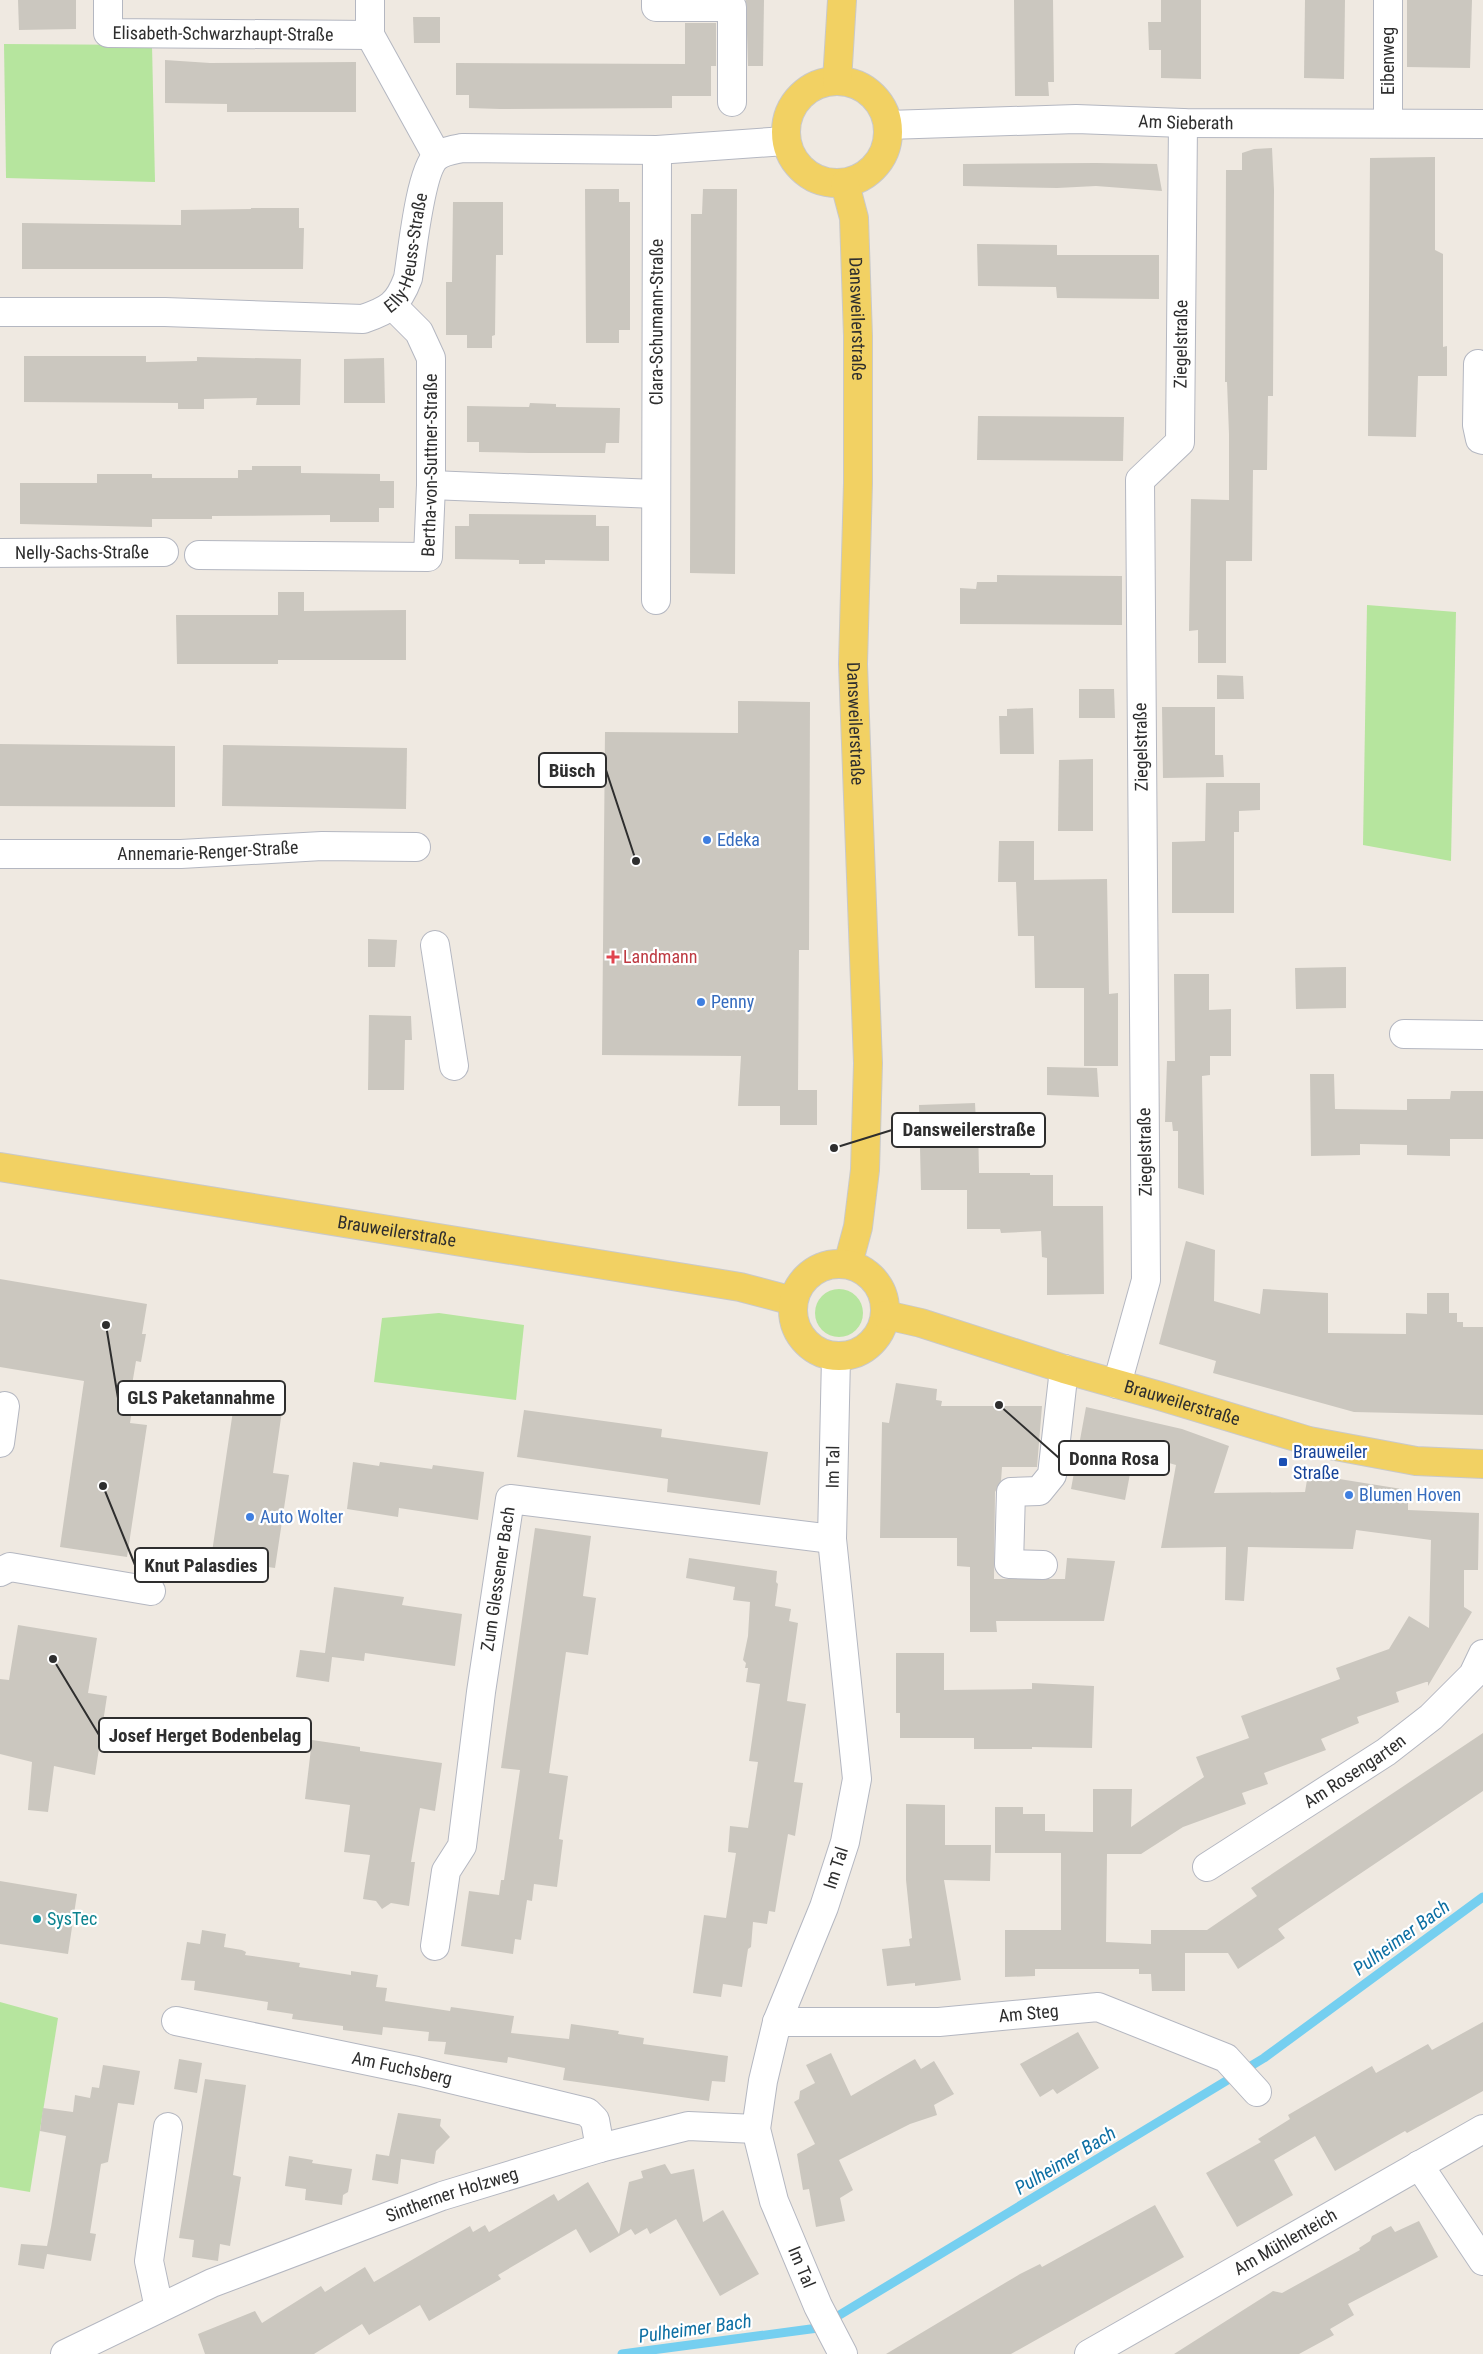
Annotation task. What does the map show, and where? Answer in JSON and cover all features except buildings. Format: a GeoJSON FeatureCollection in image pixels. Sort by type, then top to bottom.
{"type":"FeatureCollection","features":[{"type":"Feature","properties":{"kind":"main road"},"geometry":{"type":"LineString","coordinates":[[837,80],[842,0]]}},
{"type":"Feature","properties":{"kind":"main road"},"geometry":{"type":"LineString","coordinates":[[837,80],[865,89],[876,99],[884,111],[888,125],[885,149],[873,169],[860,178],[845,184],[821,181],[800,169],[791,156],[786,141],[785,126],[789,111],[797,98],[815,86],[837,80]]}},
{"type":"Feature","properties":{"kind":"main road","name":"Dansweilerstraße"},"geometry":{"type":"LineString","coordinates":[[845,184],[854,218],[858,336],[858,483],[853,664],[868,1063],[865,1170],[858,1227],[848,1264]]}},
{"type":"Feature","properties":{"kind":"main road","name":"Brauweilerstraße"},"geometry":{"type":"LineString","coordinates":[[0,1167],[716,1283],[793,1301]]}},
{"type":"Feature","properties":{"kind":"main road"},"geometry":{"type":"LineString","coordinates":[[834,1264],[848,1264],[861,1269],[872,1277],[880,1288],[885,1301],[886,1315],[882,1328],[874,1341],[863,1350],[850,1355],[836,1356],[821,1353],[807,1344],[798,1332],[793,1317],[793,1301],[798,1287],[807,1276],[819,1268],[834,1264]]}},
{"type":"Feature","properties":{"kind":"main road","name":"Brauweilerstraße"},"geometry":{"type":"LineString","coordinates":[[886,1315],[921,1323],[1064,1370],[1309,1441],[1416,1461],[1483,1464]]}},
{"type":"Feature","properties":{"kind":"street","name":"Elisabeth-Schwarzhaupt-Straße"},"geometry":{"type":"LineString","coordinates":[[108,0],[108,33],[370,34]]}},
{"type":"Feature","properties":{"kind":"street"},"geometry":{"type":"LineString","coordinates":[[370,0],[370,34],[437,156],[462,148],[657,150],[786,141]]}},
{"type":"Feature","properties":{"kind":"street"},"geometry":{"type":"LineString","coordinates":[[656,0],[656,7],[732,7],[732,102]]}},
{"type":"Feature","properties":{"kind":"street","name":"Eibenweg"},"geometry":{"type":"LineString","coordinates":[[1388,0],[1388,123]]}},
{"type":"Feature","properties":{"kind":"street","name":"Am Sieberath"},"geometry":{"type":"LineString","coordinates":[[888,125],[1076,119],[1183,123],[1483,124]]}},
{"type":"Feature","properties":{"kind":"street","name":"Ziegelstraße"},"geometry":{"type":"LineString","coordinates":[[1117,1384],[1146,1280],[1140,480],[1180,442],[1183,123]]}},
{"type":"Feature","properties":{"kind":"street","name":"Clara-Schumann-Straße"},"geometry":{"type":"LineString","coordinates":[[656,600],[657,150]]}},
{"type":"Feature","properties":{"kind":"street","name":"Elly-Heuss-Straße"},"geometry":{"type":"LineString","coordinates":[[0,312],[164,312],[363,319],[381,313],[393,306],[403,293],[408,278],[426,174],[437,156]]}},
{"type":"Feature","properties":{"kind":"street","name":"Bertha-von-Suttner-Straße"},"geometry":{"type":"LineString","coordinates":[[199,555],[428,557],[431,485],[431,358],[419,332],[393,306]]}},
{"type":"Feature","properties":{"kind":"street"},"geometry":{"type":"LineString","coordinates":[[1478,364],[1477,425],[1480,439],[1483,440]]}},
{"type":"Feature","properties":{"kind":"street"},"geometry":{"type":"LineString","coordinates":[[431,485],[656,494]]}},
{"type":"Feature","properties":{"kind":"street","name":"Nelly-Sachs-Straße"},"geometry":{"type":"LineString","coordinates":[[0,553],[164,552]]}},
{"type":"Feature","properties":{"kind":"street","name":"Annemarie-Renger-Straße"},"geometry":{"type":"LineString","coordinates":[[0,854],[181,854],[322,846],[416,846]]}},
{"type":"Feature","properties":{"kind":"street"},"geometry":{"type":"LineString","coordinates":[[435,946],[454,1066]]}},
{"type":"Feature","properties":{"kind":"street"},"geometry":{"type":"LineString","coordinates":[[1404,1034],[1483,1035]]}},
{"type":"Feature","properties":{"kind":"street","name":"Im Tal"},"geometry":{"type":"LineString","coordinates":[[836,1356],[832,1539],[857,1779],[844,1842],[824,1907],[777,2022],[763,2081],[756,2129],[774,2201],[818,2306],[839,2347]]}},
{"type":"Feature","properties":{"kind":"street"},"geometry":{"type":"LineString","coordinates":[[1043,1565],[1009,1564],[1011,1492],[1040,1491],[1052,1475],[1064,1370]]}},
{"type":"Feature","properties":{"kind":"street"},"geometry":{"type":"LineString","coordinates":[[0,1443],[5,1406]]}},
{"type":"Feature","properties":{"kind":"street","name":"Zum Glessener Bach"},"geometry":{"type":"LineString","coordinates":[[435,1946],[446,1871],[462,1846],[481,1692],[510,1499],[832,1539]]}},
{"type":"Feature","properties":{"kind":"street"},"geometry":{"type":"LineString","coordinates":[[0,1572],[10,1566],[151,1591]]}},
{"type":"Feature","properties":{"kind":"street","name":"Am Rosengarten"},"geometry":{"type":"LineString","coordinates":[[1207,1867],[1386,1752],[1431,1717],[1473,1675],[1483,1654]]}},
{"type":"Feature","properties":{"kind":"street","name":"Am Steg"},"geometry":{"type":"LineString","coordinates":[[777,2022],[939,2022],[1098,2007],[1226,2058],[1257,2092]]}},
{"type":"Feature","properties":{"kind":"street","name":"Am Fuchsberg"},"geometry":{"type":"LineString","coordinates":[[176,2021],[417,2071],[587,2112],[595,2120],[600,2148]]}},
{"type":"Feature","properties":{"kind":"street"},"geometry":{"type":"LineString","coordinates":[[159,2308],[149,2261],[168,2126]]}},
{"type":"Feature","properties":{"kind":"street","name":"Sintherner Holzweg"},"geometry":{"type":"LineString","coordinates":[[65,2354],[212,2282],[442,2196],[600,2148],[688,2126],[756,2129]]}},
{"type":"Feature","properties":{"kind":"street","name":"Am Mühlenteich"},"geometry":{"type":"LineString","coordinates":[[1089,2354],[1483,2129]]}},
{"type":"Feature","properties":{"kind":"street"},"geometry":{"type":"LineString","coordinates":[[1419,2165],[1483,2261]]}},
{"type":"Feature","properties":{"kind":"green space"},"geometry":{"type":"Polygon","coordinates":[[[4,44],[152,45],[155,182],[6,178],[4,44]]]}},
{"type":"Feature","properties":{"kind":"green space"},"geometry":{"type":"Polygon","coordinates":[[[1367,605],[1456,612],[1451,861],[1363,845],[1367,605]]]}},
{"type":"Feature","properties":{"kind":"green space"},"geometry":{"type":"Polygon","coordinates":[[[834,1289],[844,1289],[856,1296],[863,1308],[863,1318],[856,1330],[844,1337],[834,1337],[826,1333],[819,1326],[815,1318],[815,1308],[819,1300],[826,1293],[834,1289]]]}},
{"type":"Feature","properties":{"kind":"green space"},"geometry":{"type":"Polygon","coordinates":[[[439,1313],[524,1325],[516,1400],[374,1382],[382,1318],[439,1313]]]}},
{"type":"Feature","properties":{"kind":"green space"},"geometry":{"type":"Polygon","coordinates":[[[0,2002],[58,2018],[30,2192],[0,2187],[0,2002]]]}},
{"type":"Feature","properties":{"kind":"waterway","name":"Pulheimer Bach"},"geometry":{"type":"LineString","coordinates":[[622,2354],[818,2328],[1264,2058],[1483,1897]]}},
{"type":"Feature","properties":{"kind":"place","name":"Edeka"},"geometry":{"type":"Point","coordinates":[707,840]}},
{"type":"Feature","properties":{"kind":"place","name":"Büsch"},"geometry":{"type":"Point","coordinates":[636,861]}},
{"type":"Feature","properties":{"kind":"place","name":"Landmann"},"geometry":{"type":"Point","coordinates":[613,957]}},
{"type":"Feature","properties":{"kind":"place","name":"Penny"},"geometry":{"type":"Point","coordinates":[701,1002]}},
{"type":"Feature","properties":{"kind":"place","name":"Dansweilerstraße"},"geometry":{"type":"Point","coordinates":[834,1148]}},
{"type":"Feature","properties":{"kind":"place","name":"GLS Paketannahme"},"geometry":{"type":"Point","coordinates":[106,1325]}},
{"type":"Feature","properties":{"kind":"place","name":"Donna Rosa"},"geometry":{"type":"Point","coordinates":[999,1405]}},
{"type":"Feature","properties":{"kind":"place","name":"Brauweiler Straße"},"geometry":{"type":"Point","coordinates":[1283,1462]}},
{"type":"Feature","properties":{"kind":"place","name":"Knut Palasdies"},"geometry":{"type":"Point","coordinates":[103,1486]}},
{"type":"Feature","properties":{"kind":"place","name":"Blumen Hoven"},"geometry":{"type":"Point","coordinates":[1349,1495]}},
{"type":"Feature","properties":{"kind":"place","name":"Auto Wolter"},"geometry":{"type":"Point","coordinates":[250,1517]}},
{"type":"Feature","properties":{"kind":"place","name":"Josef Herget Bodenbelag"},"geometry":{"type":"Point","coordinates":[53,1659]}},
{"type":"Feature","properties":{"kind":"place","name":"SysTec"},"geometry":{"type":"Point","coordinates":[37,1919]}}]}
